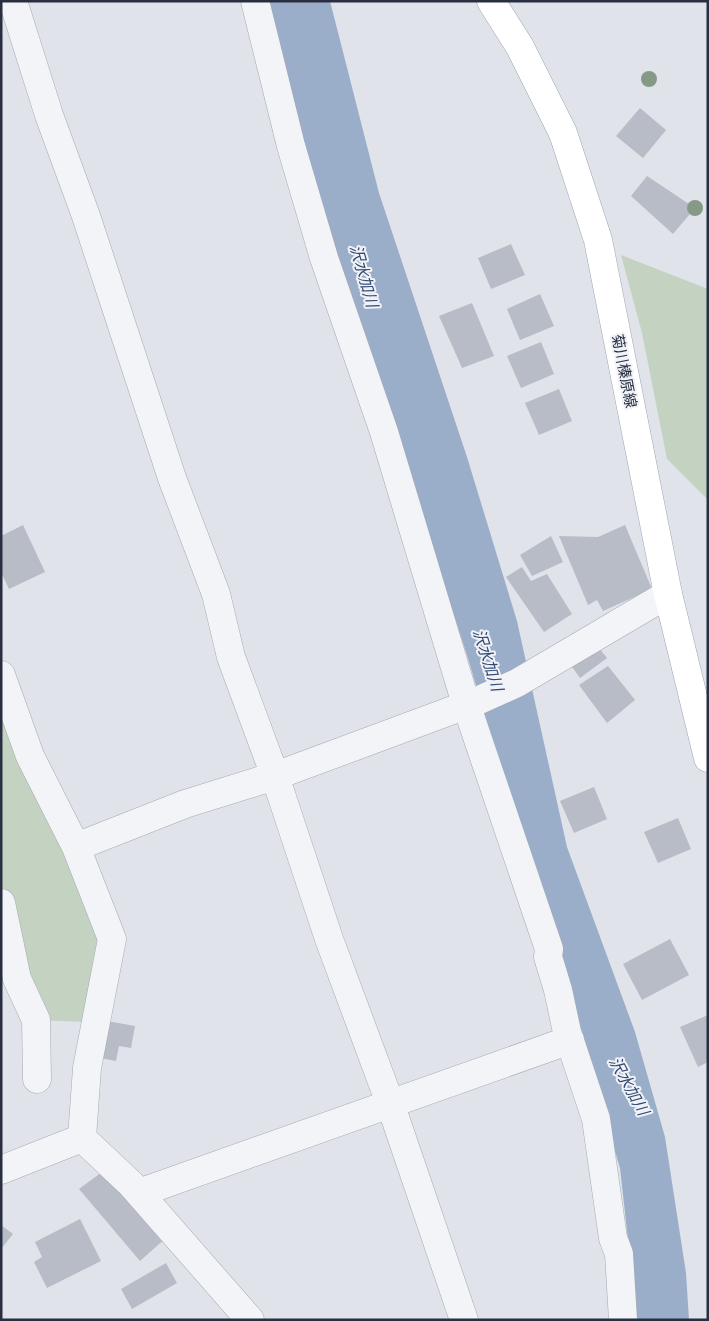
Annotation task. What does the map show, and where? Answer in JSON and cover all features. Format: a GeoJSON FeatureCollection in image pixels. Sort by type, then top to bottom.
{"type":"FeatureCollection","features":[{"type":"Feature","properties":{"kind":"main road","name":"菊川榛原線"},"geometry":{"type":"LineString","coordinates":[[491,1],[520,47],[563,133],[598,240],[668,594],[708,758]]}},
{"type":"Feature","properties":{"kind":"street"},"geometry":{"type":"LineString","coordinates":[[13,1],[48,116],[86,216],[172,478],[216,594],[231,656],[329,939],[390,1103],[464,1320]]}},
{"type":"Feature","properties":{"kind":"street"},"geometry":{"type":"LineString","coordinates":[[255,1],[291,146],[324,258],[384,432],[472,702],[549,950],[548,957],[570,1040],[596,1119],[613,1238],[619,1254],[623,1320]]}},
{"type":"Feature","properties":{"kind":"street"},"geometry":{"type":"LineString","coordinates":[[76,847],[185,804],[274,776],[518,683],[668,594]]}},
{"type":"Feature","properties":{"kind":"street"},"geometry":{"type":"LineString","coordinates":[[1,674],[30,756],[76,847],[112,938],[88,1068],[82,1138]]}},
{"type":"Feature","properties":{"kind":"street"},"geometry":{"type":"LineString","coordinates":[[1,903],[17,978],[36,1020],[37,1079]]}},
{"type":"Feature","properties":{"kind":"street"},"geometry":{"type":"LineString","coordinates":[[139,1193],[570,1040]]}},
{"type":"Feature","properties":{"kind":"street"},"geometry":{"type":"LineString","coordinates":[[1,1170],[82,1138]]}},
{"type":"Feature","properties":{"kind":"street"},"geometry":{"type":"LineString","coordinates":[[82,1138],[139,1193],[250,1320]]}},
{"type":"Feature","properties":{"kind":"green space"},"geometry":{"type":"Polygon","coordinates":[[[621,255],[708,289],[708,500],[667,459],[642,333],[621,255]]]}},
{"type":"Feature","properties":{"kind":"green space"},"geometry":{"type":"Polygon","coordinates":[[[1,710],[107,928],[84,1022],[36,1020],[1,903],[1,710]]]}},
{"type":"Feature","properties":{"kind":"water","name":"沢水加川"},"geometry":{"type":"Polygon","coordinates":[[[261,1],[330,1],[379,193],[467,457],[517,621],[567,847],[635,1032],[665,1137],[686,1273],[689,1320],[637,1320],[620,1168],[467,655],[393,430],[317,221],[261,1]]]}},
{"type":"Feature","properties":{"kind":"building"},"geometry":{"type":"Polygon","coordinates":[[[640,108],[666,130],[643,158],[616,136],[640,108]]]}},
{"type":"Feature","properties":{"kind":"building"},"geometry":{"type":"Polygon","coordinates":[[[647,176],[695,208],[673,234],[631,196],[647,176]]]}},
{"type":"Feature","properties":{"kind":"building"},"geometry":{"type":"Polygon","coordinates":[[[511,244],[525,275],[491,289],[478,258],[511,244]]]}},
{"type":"Feature","properties":{"kind":"building"},"geometry":{"type":"Polygon","coordinates":[[[540,294],[554,326],[520,340],[507,309],[540,294]]]}},
{"type":"Feature","properties":{"kind":"building"},"geometry":{"type":"Polygon","coordinates":[[[472,303],[494,356],[462,368],[439,316],[472,303]]]}},
{"type":"Feature","properties":{"kind":"building"},"geometry":{"type":"Polygon","coordinates":[[[541,342],[554,374],[521,388],[507,356],[541,342]]]}},
{"type":"Feature","properties":{"kind":"building"},"geometry":{"type":"Polygon","coordinates":[[[559,389],[572,421],[539,435],[525,403],[559,389]]]}},
{"type":"Feature","properties":{"kind":"building"},"geometry":{"type":"Polygon","coordinates":[[[23,525],[45,572],[9,589],[1,572],[1,536],[23,525]]]}},
{"type":"Feature","properties":{"kind":"building"},"geometry":{"type":"Polygon","coordinates":[[[625,525],[652,589],[603,611],[597,600],[588,605],[559,536],[598,537],[625,525]]]}},
{"type":"Feature","properties":{"kind":"building"},"geometry":{"type":"Polygon","coordinates":[[[551,536],[563,562],[532,576],[520,555],[551,536]]]}},
{"type":"Feature","properties":{"kind":"building"},"geometry":{"type":"Polygon","coordinates":[[[522,567],[531,581],[547,574],[572,614],[544,632],[506,577],[522,567]]]}},
{"type":"Feature","properties":{"kind":"building"},"geometry":{"type":"Polygon","coordinates":[[[596,644],[607,658],[580,678],[570,664],[596,644]]]}},
{"type":"Feature","properties":{"kind":"building"},"geometry":{"type":"Polygon","coordinates":[[[608,666],[635,700],[607,723],[579,685],[608,666]]]}},
{"type":"Feature","properties":{"kind":"building"},"geometry":{"type":"Polygon","coordinates":[[[594,787],[607,819],[574,833],[560,801],[594,787]]]}},
{"type":"Feature","properties":{"kind":"building"},"geometry":{"type":"Polygon","coordinates":[[[678,818],[691,849],[658,863],[644,832],[678,818]]]}},
{"type":"Feature","properties":{"kind":"building"},"geometry":{"type":"Polygon","coordinates":[[[670,939],[689,975],[642,1000],[623,964],[670,939]]]}},
{"type":"Feature","properties":{"kind":"building"},"geometry":{"type":"Polygon","coordinates":[[[708,1015],[708,1062],[698,1067],[680,1027],[708,1015]]]}},
{"type":"Feature","properties":{"kind":"building"},"geometry":{"type":"Polygon","coordinates":[[[107,1021],[135,1026],[131,1048],[119,1046],[116,1061],[100,1058],[107,1021]]]}},
{"type":"Feature","properties":{"kind":"building"},"geometry":{"type":"Polygon","coordinates":[[[106,1169],[166,1238],[140,1261],[79,1189],[106,1169]]]}},
{"type":"Feature","properties":{"kind":"building"},"geometry":{"type":"Polygon","coordinates":[[[80,1219],[101,1261],[47,1288],[34,1262],[42,1257],[35,1242],[80,1219]]]}},
{"type":"Feature","properties":{"kind":"building"},"geometry":{"type":"Polygon","coordinates":[[[1,1225],[13,1234],[1,1249],[1,1225]]]}},
{"type":"Feature","properties":{"kind":"building"},"geometry":{"type":"Polygon","coordinates":[[[166,1263],[177,1283],[132,1309],[121,1289],[166,1263]]]}}]}
